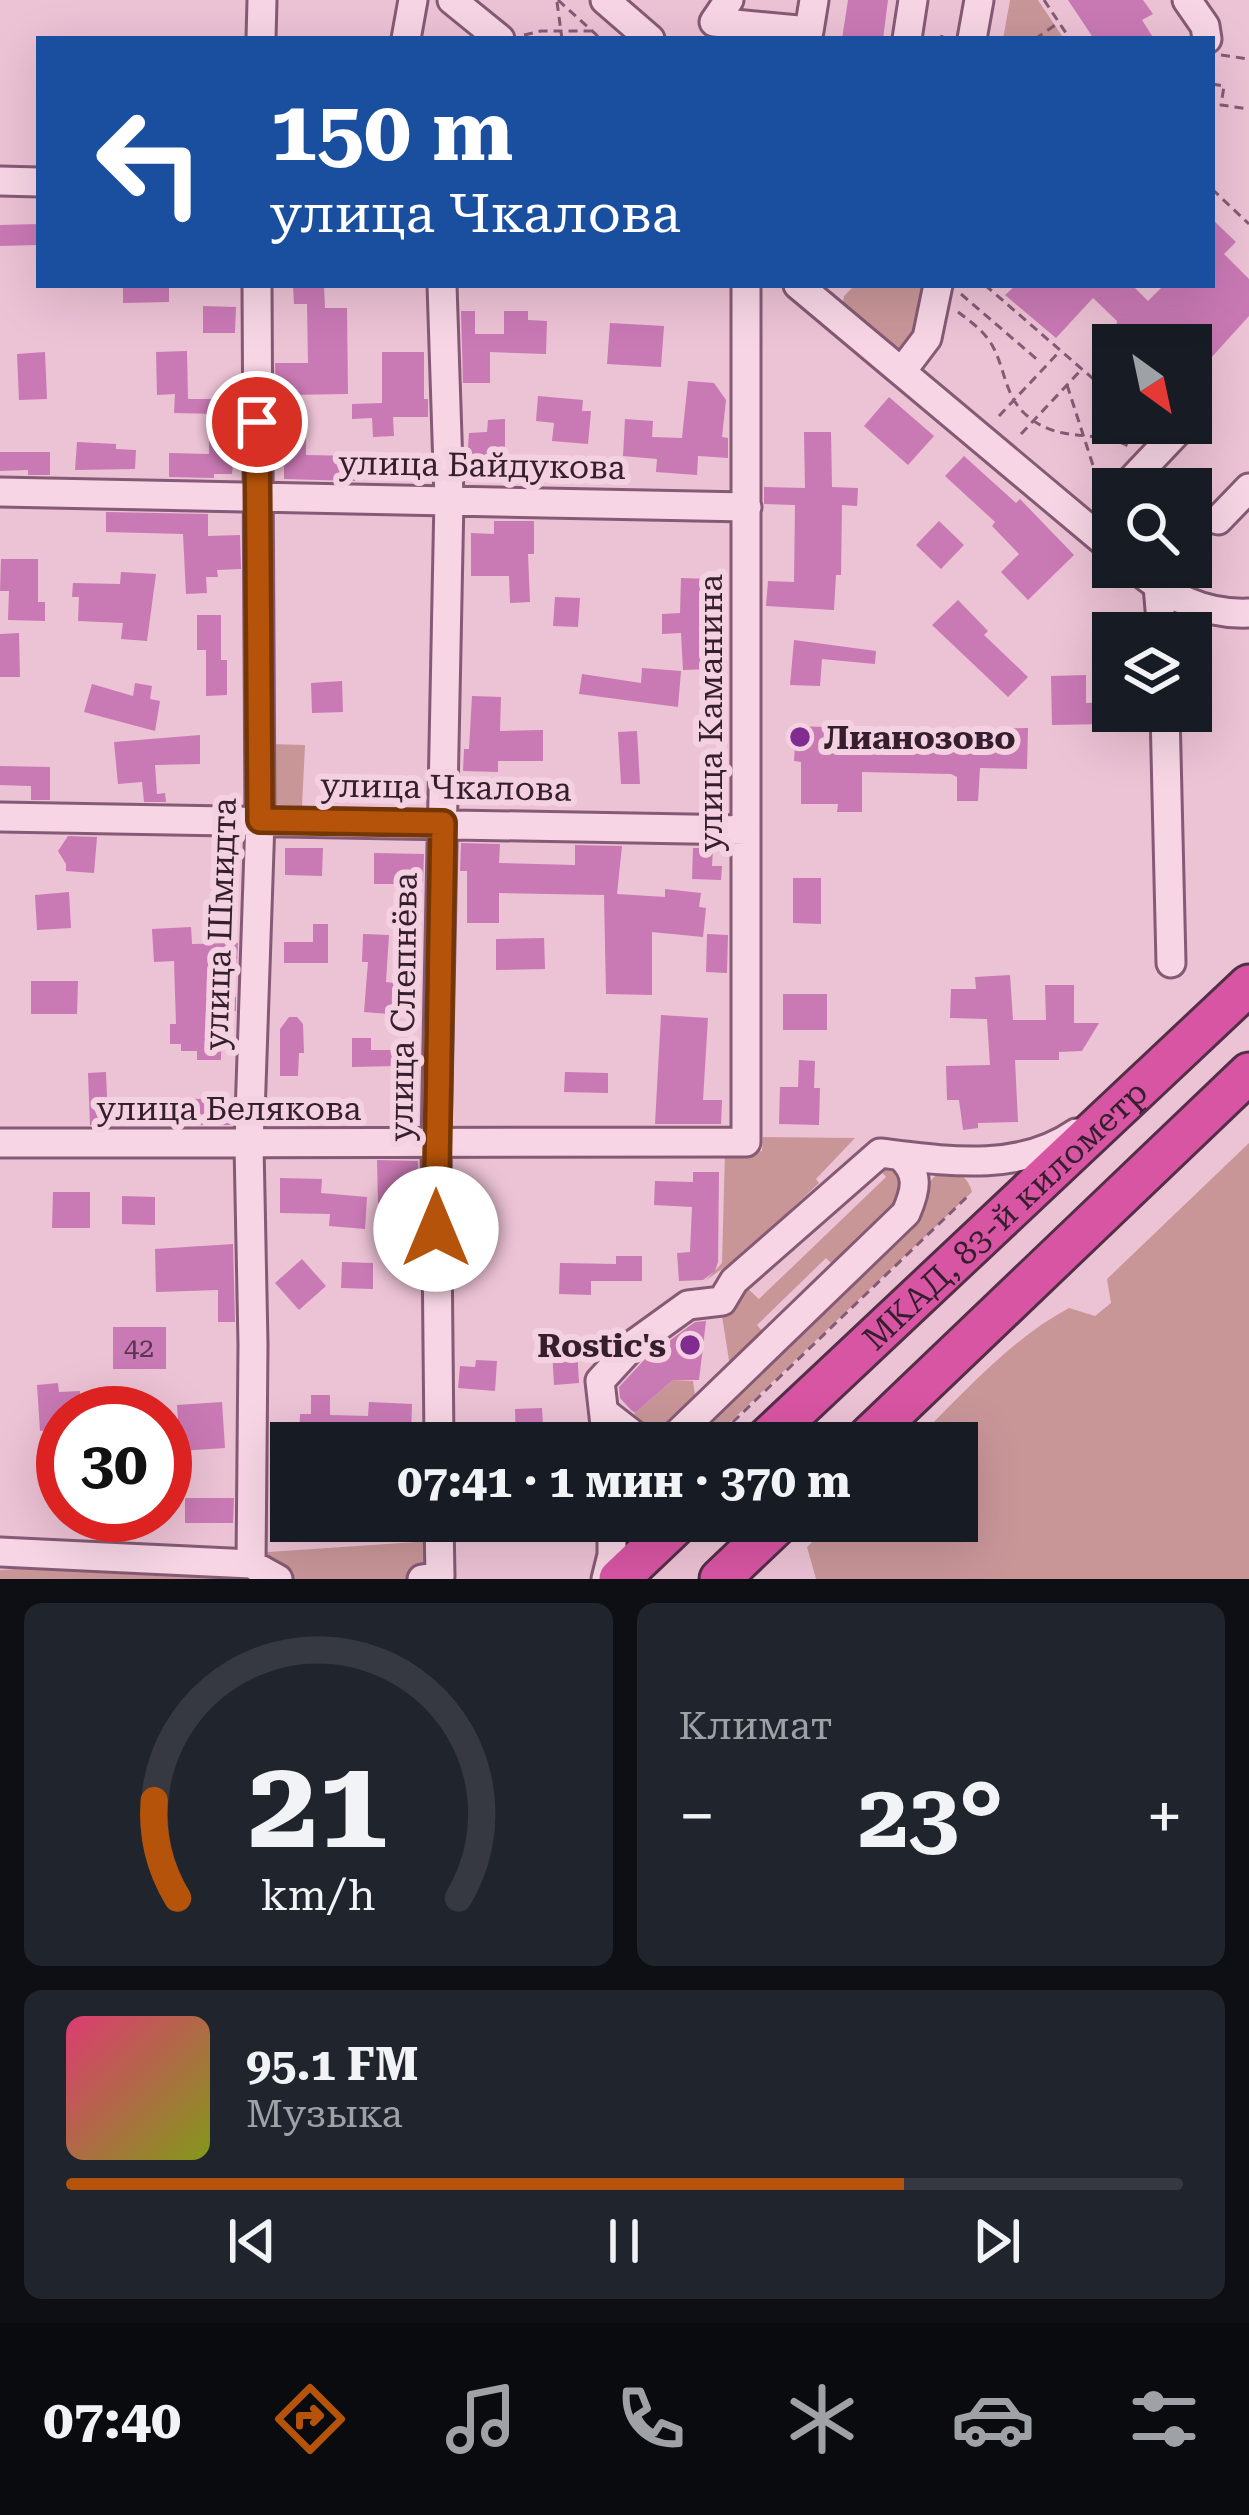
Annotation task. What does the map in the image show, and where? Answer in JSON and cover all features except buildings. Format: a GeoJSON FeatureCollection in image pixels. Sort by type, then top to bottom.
{"type":"FeatureCollection","features":[{"type":"Feature","properties":{"kind":"highway","name":"МКАД, 83-й километр"},"geometry":{"type":"LineString","coordinates":[[784,1422],[1249,985]]}},
{"type":"Feature","properties":{"kind":"highway","name":"МКАД, 83-й километр"},"geometry":{"type":"LineString","coordinates":[[884,1422],[1249,1073]]}},
{"type":"Feature","properties":{"kind":"highway"},"geometry":{"type":"LineString","coordinates":[[619,1579],[658,1542]]}},
{"type":"Feature","properties":{"kind":"highway"},"geometry":{"type":"LineString","coordinates":[[720,1579],[759,1542]]}},
{"type":"Feature","properties":{"kind":"street"},"geometry":{"type":"LineString","coordinates":[[261,36],[262,0]]}},
{"type":"Feature","properties":{"kind":"street"},"geometry":{"type":"LineString","coordinates":[[407,36],[413,0]]}},
{"type":"Feature","properties":{"kind":"street"},"geometry":{"type":"LineString","coordinates":[[452,0],[510,36]]}},
{"type":"Feature","properties":{"kind":"street"},"geometry":{"type":"LineString","coordinates":[[605,0],[647,36]]}},
{"type":"Feature","properties":{"kind":"street"},"geometry":{"type":"LineString","coordinates":[[713,20],[809,31],[814,0]]}},
{"type":"Feature","properties":{"kind":"street"},"geometry":{"type":"LineString","coordinates":[[907,36],[913,0]]}},
{"type":"Feature","properties":{"kind":"street"},"geometry":{"type":"LineString","coordinates":[[973,36],[979,0]]}},
{"type":"Feature","properties":{"kind":"street"},"geometry":{"type":"LineString","coordinates":[[1187,0],[1206,36]]}},
{"type":"Feature","properties":{"kind":"street"},"geometry":{"type":"LineString","coordinates":[[0,181],[36,182]]}},
{"type":"Feature","properties":{"kind":"street","name":"улица Шмидта"},"geometry":{"type":"LineString","coordinates":[[251,1564],[254,1344],[249,1144],[260,820],[257,288]]}},
{"type":"Feature","properties":{"kind":"street","name":"улица Слепнёва"},"geometry":{"type":"LineString","coordinates":[[439,1422],[436,1144],[449,499],[442,288]]}},
{"type":"Feature","properties":{"kind":"street","name":"улица Каманина"},"geometry":{"type":"LineString","coordinates":[[746,288],[746,1142]]}},
{"type":"Feature","properties":{"kind":"street"},"geometry":{"type":"LineString","coordinates":[[815,290],[902,371],[1092,496]]}},
{"type":"Feature","properties":{"kind":"street"},"geometry":{"type":"LineString","coordinates":[[902,371],[927,338],[950,290]]}},
{"type":"Feature","properties":{"kind":"street"},"geometry":{"type":"LineString","coordinates":[[1143,468],[1166,444]]}},
{"type":"Feature","properties":{"kind":"street"},"geometry":{"type":"LineString","coordinates":[[1218,520],[1249,488]]}},
{"type":"Feature","properties":{"kind":"street","name":"улица Байдукова"},"geometry":{"type":"LineString","coordinates":[[0,492],[747,507]]}},
{"type":"Feature","properties":{"kind":"street"},"geometry":{"type":"LineString","coordinates":[[1162,588],[1198,608],[1249,613]]}},
{"type":"Feature","properties":{"kind":"street"},"geometry":{"type":"LineString","coordinates":[[1166,732],[1171,963]]}},
{"type":"Feature","properties":{"kind":"street","name":"улица Чкалова"},"geometry":{"type":"LineString","coordinates":[[0,817],[746,830]]}},
{"type":"Feature","properties":{"kind":"street"},"geometry":{"type":"LineString","coordinates":[[605,1422],[600,1381],[634,1344],[688,1305],[722,1301],[734,1281],[880,1154],[1001,1161],[1036,1154],[1059,1145],[1135,1094]]}},
{"type":"Feature","properties":{"kind":"street","name":"улица Белякова"},"geometry":{"type":"LineString","coordinates":[[0,1143],[746,1142]]}},
{"type":"Feature","properties":{"kind":"street"},"geometry":{"type":"LineString","coordinates":[[604,1412],[640,1440],[672,1438],[906,1214],[916,1190],[912,1166],[900,1156]]}},
{"type":"Feature","properties":{"kind":"street"},"geometry":{"type":"LineString","coordinates":[[431,1577],[436,1542]]}},
{"type":"Feature","properties":{"kind":"street"},"geometry":{"type":"LineString","coordinates":[[606,1579],[612,1542]]}},
{"type":"Feature","properties":{"kind":"street"},"geometry":{"type":"LineString","coordinates":[[0,1552],[251,1564],[278,1579]]}},
{"type":"Feature","properties":{"kind":"path"},"geometry":{"type":"LineString","coordinates":[[557,0],[561,36]]}},
{"type":"Feature","properties":{"kind":"path"},"geometry":{"type":"LineString","coordinates":[[557,0],[598,36]]}},
{"type":"Feature","properties":{"kind":"path"},"geometry":{"type":"LineString","coordinates":[[1044,0],[1068,36]]}},
{"type":"Feature","properties":{"kind":"path"},"geometry":{"type":"LineString","coordinates":[[1039,36],[1059,22]]}},
{"type":"Feature","properties":{"kind":"path"},"geometry":{"type":"LineString","coordinates":[[519,36],[593,31]]}},
{"type":"Feature","properties":{"kind":"path"},"geometry":{"type":"LineString","coordinates":[[1215,54],[1249,59]]}},
{"type":"Feature","properties":{"kind":"path"},"geometry":{"type":"LineString","coordinates":[[1215,84],[1224,86],[1221,105],[1249,110]]}},
{"type":"Feature","properties":{"kind":"path"},"geometry":{"type":"LineString","coordinates":[[1215,192],[1249,224]]}},
{"type":"Feature","properties":{"kind":"path"},"geometry":{"type":"LineString","coordinates":[[988,288],[1092,378]]}},
{"type":"Feature","properties":{"kind":"path"},"geometry":{"type":"LineString","coordinates":[[950,290],[1040,362]]}},
{"type":"Feature","properties":{"kind":"path"},"geometry":{"type":"LineString","coordinates":[[958,312],[992,345],[1013,400],[1034,420],[1064,436],[1121,442],[1150,461]]}},
{"type":"Feature","properties":{"kind":"path"},"geometry":{"type":"LineString","coordinates":[[999,416],[1060,351]]}},
{"type":"Feature","properties":{"kind":"path"},"geometry":{"type":"LineString","coordinates":[[1021,434],[1082,369]]}},
{"type":"Feature","properties":{"kind":"path"},"geometry":{"type":"LineString","coordinates":[[1067,385],[1095,468]]}},
{"type":"Feature","properties":{"kind":"path"},"geometry":{"type":"LineString","coordinates":[[733,1422],[968,1196]]}},
{"type":"Feature","properties":{"kind":"shaded area"},"geometry":{"type":"Polygon","coordinates":[[[1010,0],[1038,0],[1062,36],[1004,36],[1010,0]]]}},
{"type":"Feature","properties":{"kind":"shaded area"},"geometry":{"type":"Polygon","coordinates":[[[852,288],[931,288],[928,310],[904,352],[892,354],[842,308],[852,288]]]}},
{"type":"Feature","properties":{"kind":"shaded area"},"geometry":{"type":"Polygon","coordinates":[[[269,744],[305,745],[302,806],[266,804],[269,744]]]}},
{"type":"Feature","properties":{"kind":"shaded area"},"geometry":{"type":"Polygon","coordinates":[[[763,1137],[855,1138],[816,1179],[819,1183],[769,1230],[771,1234],[705,1281],[722,1263],[725,1152],[762,1151],[763,1137]]]}},
{"type":"Feature","properties":{"kind":"shaded area"},"geometry":{"type":"Polygon","coordinates":[[[1249,1143],[1249,1579],[816,1579],[807,1547],[812,1542],[978,1542],[978,1422],[934,1422],[986,1370],[1047,1321],[1069,1308],[1095,1316],[1111,1303],[1107,1279],[1249,1143]]]}},
{"type":"Feature","properties":{"kind":"shaded area"},"geometry":{"type":"Polygon","coordinates":[[[875,1164],[898,1168],[907,1198],[838,1270],[826,1258],[757,1325],[768,1338],[731,1373],[721,1310],[741,1290],[748,1289],[759,1299],[886,1177],[875,1164]]]}},
{"type":"Feature","properties":{"kind":"shaded area"},"geometry":{"type":"Polygon","coordinates":[[[940,1171],[967,1181],[972,1192],[730,1422],[695,1422],[940,1171]]]}},
{"type":"Feature","properties":{"kind":"shaded area"},"geometry":{"type":"Polygon","coordinates":[[[673,1380],[693,1381],[696,1403],[682,1422],[645,1422],[634,1414],[673,1380]]]}},
{"type":"Feature","properties":{"kind":"shaded area"},"geometry":{"type":"Polygon","coordinates":[[[431,1542],[445,1579],[0,1579],[0,1570],[431,1542]]]}},
{"type":"Feature","properties":{"kind":"place","name":"Лианозово"},"geometry":{"type":"Point","coordinates":[800,737]}},
{"type":"Feature","properties":{"kind":"place","name":"Rostic's"},"geometry":{"type":"Point","coordinates":[690,1345]}},
{"type":"Feature","properties":{"kind":"route"},"geometry":{"type":"LineString","coordinates":[[257,422],[260,820],[443,823],[436,1229]]}}]}
